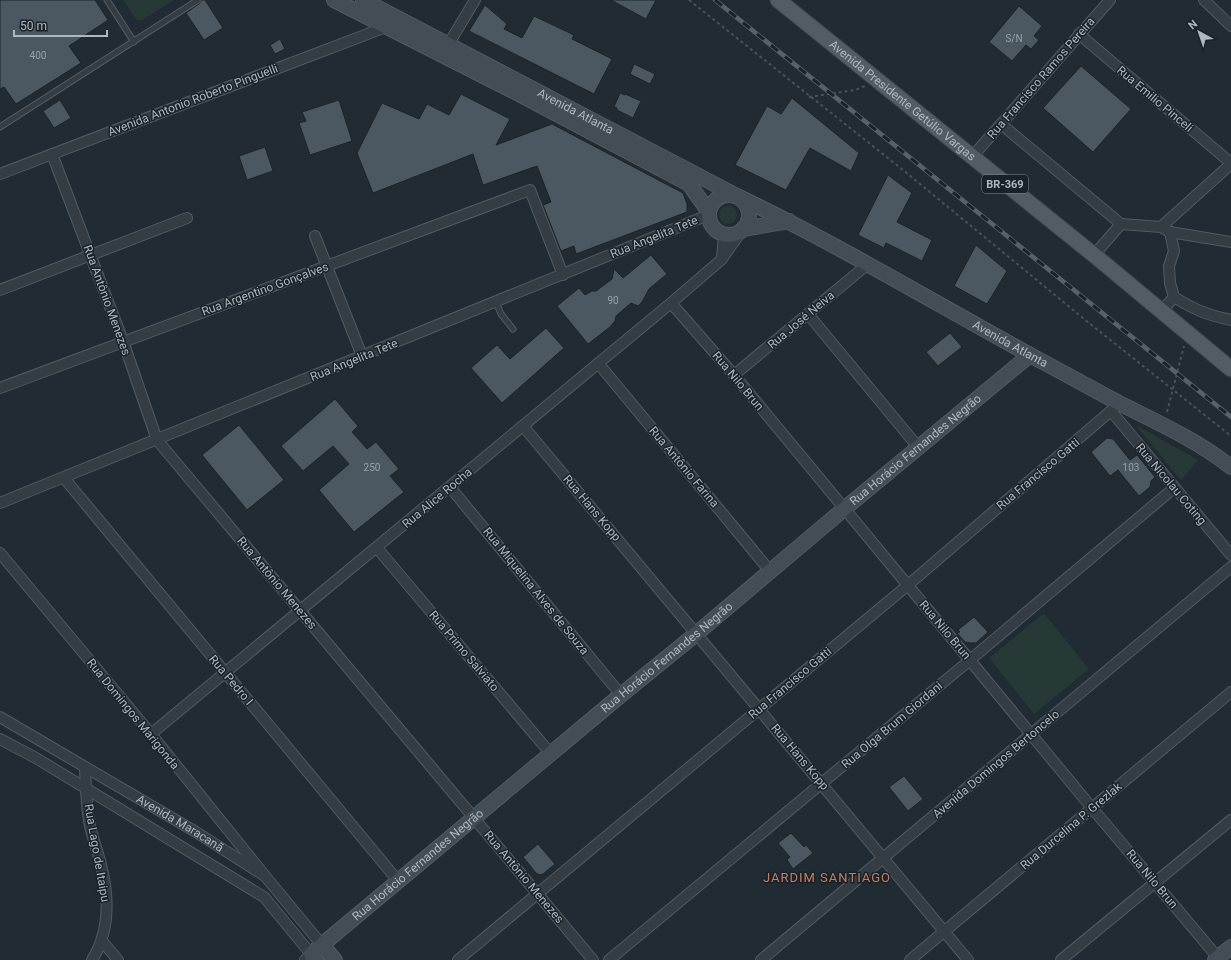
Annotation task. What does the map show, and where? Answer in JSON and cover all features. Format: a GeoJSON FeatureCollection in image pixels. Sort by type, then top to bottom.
{"type":"FeatureCollection","features":[{"type":"Feature","properties":{"kind":"main road","name":"Avenida Presidente Getúlio Vargas"},"geometry":{"type":"LineString","coordinates":[[778,0],[1094,255],[1231,369]]}},
{"type":"Feature","properties":{"kind":"street","name":"Avenida Atlanta"},"geometry":{"type":"LineString","coordinates":[[334,0],[389,21],[444,50],[789,221],[1030,355],[1116,407],[1164,425],[1216,455],[1231,467]]}},
{"type":"Feature","properties":{"kind":"street","name":"Avenida Atlanta"},"geometry":{"type":"LineString","coordinates":[[363,0],[389,21]]}},
{"type":"Feature","properties":{"kind":"street"},"geometry":{"type":"LineString","coordinates":[[444,50],[475,0]]}},
{"type":"Feature","properties":{"kind":"street","name":"Rua Francisco Ramos Pereira"},"geometry":{"type":"LineString","coordinates":[[972,157],[1110,0]]}},
{"type":"Feature","properties":{"kind":"street"},"geometry":{"type":"LineString","coordinates":[[1204,0],[1231,26]]}},
{"type":"Feature","properties":{"kind":"street","name":"Avenida Antonio Roberto Pinguelli"},"geometry":{"type":"LineString","coordinates":[[0,174],[389,21]]}},
{"type":"Feature","properties":{"kind":"street","name":"Rua Emilio Pinceli"},"geometry":{"type":"LineString","coordinates":[[1079,34],[1231,164]]}},
{"type":"Feature","properties":{"kind":"street","name":"Avenida Atlanta"},"geometry":{"type":"LineString","coordinates":[[524,90],[689,184],[708,214]]}},
{"type":"Feature","properties":{"kind":"street"},"geometry":{"type":"LineString","coordinates":[[1001,124],[1121,224],[1160,227],[1170,232],[1231,242]]}},
{"type":"Feature","properties":{"kind":"street","name":"Rua Antônio Menezes"},"geometry":{"type":"LineString","coordinates":[[52,154],[123,341],[157,440],[593,960]]}},
{"type":"Feature","properties":{"kind":"street"},"geometry":{"type":"LineString","coordinates":[[1160,227],[1231,164]]}},
{"type":"Feature","properties":{"kind":"street","name":"Rua Argentino Gonçalves"},"geometry":{"type":"LineString","coordinates":[[0,388],[530,190],[563,275]]}},
{"type":"Feature","properties":{"kind":"street"},"geometry":{"type":"LineString","coordinates":[[731,194],[737,196],[743,200],[749,211],[747,224],[737,233],[724,235],[713,228],[710,222],[708,214],[710,206],[719,197],[731,194]]}},
{"type":"Feature","properties":{"kind":"street","name":"Rua Angelita Tete"},"geometry":{"type":"LineString","coordinates":[[0,503],[563,275],[708,214]]}},
{"type":"Feature","properties":{"kind":"street"},"geometry":{"type":"LineString","coordinates":[[0,290],[187,218]]}},
{"type":"Feature","properties":{"kind":"street"},"geometry":{"type":"LineString","coordinates":[[743,229],[789,221]]}},
{"type":"Feature","properties":{"kind":"street"},"geometry":{"type":"LineString","coordinates":[[1094,255],[1121,224]]}},
{"type":"Feature","properties":{"kind":"street","name":"Rua Alice Rocha"},"geometry":{"type":"LineString","coordinates":[[150,734],[301,611],[671,303],[721,260],[743,229]]}},
{"type":"Feature","properties":{"kind":"street"},"geometry":{"type":"LineString","coordinates":[[1170,232],[1174,251],[1169,266],[1170,283],[1174,297],[1191,308],[1209,315],[1231,320]]}},
{"type":"Feature","properties":{"kind":"street"},"geometry":{"type":"LineString","coordinates":[[721,260],[724,235]]}},
{"type":"Feature","properties":{"kind":"street"},"geometry":{"type":"LineString","coordinates":[[315,236],[362,356]]}},
{"type":"Feature","properties":{"kind":"street","name":"Rua José Neiva"},"geometry":{"type":"LineString","coordinates":[[734,375],[868,264]]}},
{"type":"Feature","properties":{"kind":"street"},"geometry":{"type":"LineString","coordinates":[[1161,312],[1174,297]]}},
{"type":"Feature","properties":{"kind":"street","name":"Rua Nilo Brun"},"geometry":{"type":"LineString","coordinates":[[671,303],[734,375],[1218,959]]}},
{"type":"Feature","properties":{"kind":"street"},"geometry":{"type":"LineString","coordinates":[[808,314],[918,447]]}},
{"type":"Feature","properties":{"kind":"street","name":"Rua Horácio Fernandes Negrão"},"geometry":{"type":"LineString","coordinates":[[314,955],[621,695],[1030,355]]}},
{"type":"Feature","properties":{"kind":"street","name":"Rua Antônio Farina"},"geometry":{"type":"LineString","coordinates":[[598,363],[770,571]]}},
{"type":"Feature","properties":{"kind":"street","name":"Rua Nicolau Coting"},"geometry":{"type":"LineString","coordinates":[[1116,407],[1174,488],[1231,556]]}},
{"type":"Feature","properties":{"kind":"street","name":"Rua Francisco Gatti"},"geometry":{"type":"LineString","coordinates":[[458,960],[908,585],[1116,407]]}},
{"type":"Feature","properties":{"kind":"street","name":"Rua Hans Kopp"},"geometry":{"type":"LineString","coordinates":[[523,426],[968,960]]}},
{"type":"Feature","properties":{"kind":"street","name":"Rua Pedro I"},"geometry":{"type":"LineString","coordinates":[[64,478],[399,882]]}},
{"type":"Feature","properties":{"kind":"street","name":"Rua Miquelina Alves de Souza"},"geometry":{"type":"LineString","coordinates":[[450,487],[621,695]]}},
{"type":"Feature","properties":{"kind":"street","name":"Rua Olga Brum Giordani"},"geometry":{"type":"LineString","coordinates":[[609,960],[970,660],[1174,488]]}},
{"type":"Feature","properties":{"kind":"street","name":"Rua Primo Salviato"},"geometry":{"type":"LineString","coordinates":[[377,548],[551,754]]}},
{"type":"Feature","properties":{"kind":"street","name":"Rua Domingos Marigonda"},"geometry":{"type":"LineString","coordinates":[[0,552],[265,876]]}},
{"type":"Feature","properties":{"kind":"street","name":"Avenida Domingos Bertoncelo"},"geometry":{"type":"LineString","coordinates":[[761,960],[1231,567]]}},
{"type":"Feature","properties":{"kind":"street","name":"Rua Durcelina P. Grezlak"},"geometry":{"type":"LineString","coordinates":[[910,960],[1231,692]]}},
{"type":"Feature","properties":{"kind":"street","name":"Avenida Maracanã"},"geometry":{"type":"LineString","coordinates":[[0,717],[196,832],[265,876],[314,955]]}},
{"type":"Feature","properties":{"kind":"street","name":"Avenida Maracanã"},"geometry":{"type":"LineString","coordinates":[[0,739],[36,758],[253,889],[264,897],[314,955],[334,960]]}},
{"type":"Feature","properties":{"kind":"street","name":"Rua Lago de Itaipu"},"geometry":{"type":"LineString","coordinates":[[85,768],[90,826],[102,865],[106,889],[107,913],[102,941],[92,960]]}},
{"type":"Feature","properties":{"kind":"street"},"geometry":{"type":"LineString","coordinates":[[1061,960],[1231,820]]}},
{"type":"Feature","properties":{"kind":"street"},"geometry":{"type":"LineString","coordinates":[[253,889],[265,876]]}},
{"type":"Feature","properties":{"kind":"street"},"geometry":{"type":"LineString","coordinates":[[102,941],[118,960]]}},
{"type":"Feature","properties":{"kind":"street"},"geometry":{"type":"LineString","coordinates":[[1218,959],[1231,947]]}},
{"type":"Feature","properties":{"kind":"lane"},"geometry":{"type":"LineString","coordinates":[[107,0],[134,42]]}},
{"type":"Feature","properties":{"kind":"lane"},"geometry":{"type":"LineString","coordinates":[[0,127],[198,0]]}},
{"type":"Feature","properties":{"kind":"lane"},"geometry":{"type":"LineString","coordinates":[[496,302],[501,314],[513,329]]}},
{"type":"Feature","properties":{"kind":"path"},"geometry":{"type":"LineString","coordinates":[[688,0],[902,170],[1172,390],[1231,436]]}},
{"type":"Feature","properties":{"kind":"path"},"geometry":{"type":"LineString","coordinates":[[809,97],[855,90],[878,81]]}},
{"type":"Feature","properties":{"kind":"path"},"geometry":{"type":"LineString","coordinates":[[1164,425],[1188,334]]}},
{"type":"Feature","properties":{"kind":"green space"},"geometry":{"type":"Polygon","coordinates":[[[123,0],[174,0],[142,20],[137,20],[123,0]]]}},
{"type":"Feature","properties":{"kind":"green space"},"geometry":{"type":"Polygon","coordinates":[[[724,206],[732,206],[737,211],[735,222],[732,224],[724,224],[719,219],[719,211],[724,206]]]}},
{"type":"Feature","properties":{"kind":"green space"},"geometry":{"type":"Polygon","coordinates":[[[1138,426],[1198,460],[1181,480],[1137,427],[1138,426]]]}},
{"type":"Feature","properties":{"kind":"green space"},"geometry":{"type":"Polygon","coordinates":[[[1044,613],[1089,669],[1034,714],[989,658],[1044,613]]]}},
{"type":"Feature","properties":{"kind":"building"},"geometry":{"type":"Polygon","coordinates":[[[0,0],[95,0],[108,20],[69,46],[81,63],[16,104],[4,87],[0,89],[0,0]]]}},
{"type":"Feature","properties":{"kind":"building"},"geometry":{"type":"Polygon","coordinates":[[[202,0],[205,0],[223,28],[204,40],[186,13],[202,0]]]}},
{"type":"Feature","properties":{"kind":"building"},"geometry":{"type":"Polygon","coordinates":[[[611,0],[656,0],[646,19],[611,0]]]}},
{"type":"Feature","properties":{"kind":"building"},"geometry":{"type":"Polygon","coordinates":[[[485,5],[507,24],[504,29],[522,38],[534,16],[574,35],[572,39],[612,59],[594,94],[469,31],[485,5]]]}},
{"type":"Feature","properties":{"kind":"building"},"geometry":{"type":"Polygon","coordinates":[[[1019,6],[1042,26],[1034,36],[1039,40],[1031,49],[1026,45],[1012,61],[989,42],[1019,6]]]}},
{"type":"Feature","properties":{"kind":"building"},"geometry":{"type":"Polygon","coordinates":[[[280,39],[285,49],[275,54],[270,45],[280,39]]]}},
{"type":"Feature","properties":{"kind":"building"},"geometry":{"type":"Polygon","coordinates":[[[634,64],[655,74],[650,84],[630,74],[634,64]]]}},
{"type":"Feature","properties":{"kind":"building"},"geometry":{"type":"Polygon","coordinates":[[[1081,66],[1131,109],[1093,152],[1043,108],[1081,66]]]}},
{"type":"Feature","properties":{"kind":"building"},"geometry":{"type":"Polygon","coordinates":[[[620,93],[641,101],[633,118],[614,107],[620,93]]]}},
{"type":"Feature","properties":{"kind":"building"},"geometry":{"type":"Polygon","coordinates":[[[461,94],[510,119],[496,145],[552,124],[683,193],[687,204],[687,212],[576,254],[574,246],[561,251],[543,205],[551,202],[537,166],[483,185],[473,154],[373,193],[357,153],[382,103],[419,119],[427,104],[449,115],[461,94]]]}},
{"type":"Feature","properties":{"kind":"building"},"geometry":{"type":"Polygon","coordinates":[[[792,98],[859,153],[851,171],[810,148],[786,190],[735,165],[767,106],[781,114],[792,98]]]}},
{"type":"Feature","properties":{"kind":"building"},"geometry":{"type":"Polygon","coordinates":[[[60,100],[71,118],[54,128],[43,111],[60,100]]]}},
{"type":"Feature","properties":{"kind":"building"},"geometry":{"type":"Polygon","coordinates":[[[339,100],[352,141],[310,155],[299,123],[306,121],[302,112],[339,100]]]}},
{"type":"Feature","properties":{"kind":"building"},"geometry":{"type":"Polygon","coordinates":[[[265,147],[273,171],[247,180],[239,156],[265,147]]]}},
{"type":"Feature","properties":{"kind":"building"},"geometry":{"type":"Polygon","coordinates":[[[888,175],[912,193],[897,222],[932,240],[922,261],[886,243],[884,248],[858,235],[888,175]]]}},
{"type":"Feature","properties":{"kind":"building"},"geometry":{"type":"Polygon","coordinates":[[[976,245],[1007,271],[987,304],[954,286],[976,245]]]}},
{"type":"Feature","properties":{"kind":"building"},"geometry":{"type":"Polygon","coordinates":[[[651,255],[667,274],[649,289],[638,306],[631,303],[616,316],[615,321],[610,327],[588,344],[557,306],[579,288],[585,295],[592,291],[596,291],[612,279],[614,269],[623,278],[651,255]]]}},
{"type":"Feature","properties":{"kind":"building"},"geometry":{"type":"Polygon","coordinates":[[[546,328],[564,348],[502,403],[471,368],[497,345],[510,359],[546,328]]]}},
{"type":"Feature","properties":{"kind":"building"},"geometry":{"type":"Polygon","coordinates":[[[950,333],[962,347],[938,366],[926,352],[950,333]]]}},
{"type":"Feature","properties":{"kind":"building"},"geometry":{"type":"Polygon","coordinates":[[[335,399],[358,426],[352,432],[367,449],[376,442],[399,469],[390,476],[404,492],[354,532],[319,490],[349,464],[333,446],[303,471],[281,446],[335,399]]]}},
{"type":"Feature","properties":{"kind":"building"},"geometry":{"type":"Polygon","coordinates":[[[239,425],[284,480],[247,510],[202,455],[239,425]]]}},
{"type":"Feature","properties":{"kind":"building"},"geometry":{"type":"Polygon","coordinates":[[[1107,438],[1113,439],[1130,460],[1137,455],[1155,477],[1151,481],[1150,487],[1139,496],[1118,470],[1110,476],[1091,452],[1107,438]]]}},
{"type":"Feature","properties":{"kind":"building"},"geometry":{"type":"Polygon","coordinates":[[[974,617],[988,632],[976,643],[965,642],[957,633],[960,632],[958,630],[974,617]]]}},
{"type":"Feature","properties":{"kind":"building"},"geometry":{"type":"Polygon","coordinates":[[[904,776],[923,799],[908,811],[889,787],[904,776]]]}},
{"type":"Feature","properties":{"kind":"building"},"geometry":{"type":"Polygon","coordinates":[[[791,833],[804,847],[806,845],[813,853],[793,869],[787,860],[790,857],[778,843],[791,833]]]}},
{"type":"Feature","properties":{"kind":"building"},"geometry":{"type":"Polygon","coordinates":[[[538,844],[555,864],[540,875],[536,873],[523,857],[538,844]]]}},
{"type":"Feature","properties":{"kind":"railway"},"geometry":{"type":"LineString","coordinates":[[715,0],[1231,417]]}},
{"type":"Feature","properties":{"kind":"district","name":"JARDIM SANTIAGO"},"geometry":{"type":"Point","coordinates":[827,877]}}]}
